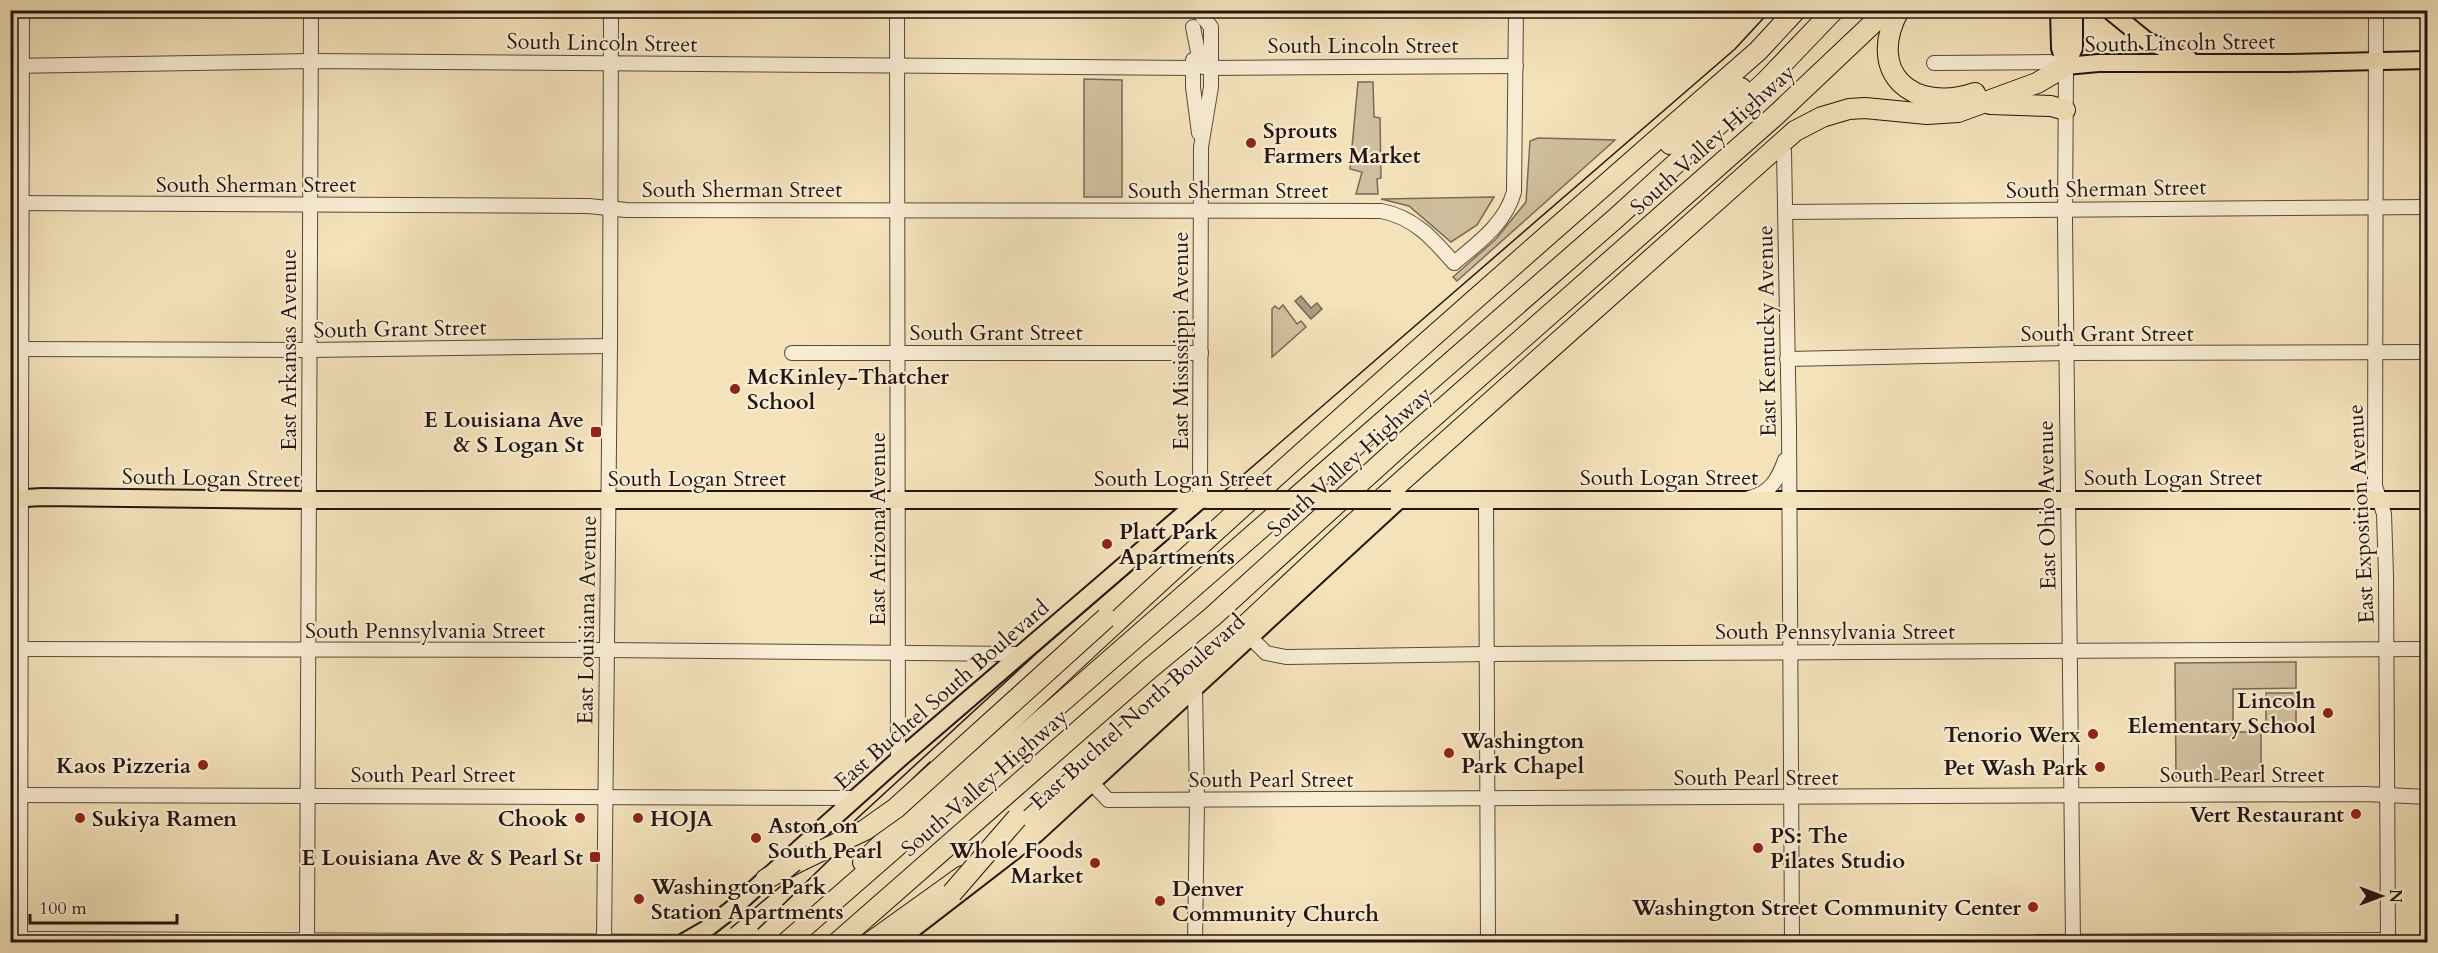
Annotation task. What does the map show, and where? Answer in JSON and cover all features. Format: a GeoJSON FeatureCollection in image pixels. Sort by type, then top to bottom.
{"type":"FeatureCollection","features":[{"type":"Feature","properties":{"kind":"highway"},"geometry":{"type":"LineString","coordinates":[[780,942],[1035,696],[1278,475],[1758,51],[1796,10]]}},
{"type":"Feature","properties":{"kind":"highway"},"geometry":{"type":"LineString","coordinates":[[1526,255],[1706,117],[1828,10]]}},
{"type":"Feature","properties":{"kind":"highway","name":"South Valley Highway"},"geometry":{"type":"LineString","coordinates":[[787,942],[1625,210],[1765,82],[1834,10]]}},
{"type":"Feature","properties":{"kind":"highway","name":"South Valley Highway"},"geometry":{"type":"LineString","coordinates":[[838,942],[1148,670],[1212,617],[1397,449],[1660,218],[1887,10]]}},
{"type":"Feature","properties":{"kind":"highway"},"geometry":{"type":"LineString","coordinates":[[1899,10],[1892,25],[1887,48],[1891,69],[1907,87],[1917,94],[1941,100],[1966,96],[2040,69],[2066,66]]}},
{"type":"Feature","properties":{"kind":"highway"},"geometry":{"type":"LineString","coordinates":[[871,942],[965,875],[1025,826],[1349,528],[1795,130],[1822,117],[1849,109],[1880,108],[1940,114],[1958,112],[2037,82],[2066,66]]}},
{"type":"Feature","properties":{"kind":"highway"},"geometry":{"type":"LineString","coordinates":[[1978,104],[2050,106],[2065,110]]}},
{"type":"Feature","properties":{"kind":"highway"},"geometry":{"type":"LineString","coordinates":[[937,909],[1017,818],[1225,628],[1384,478],[1397,449]]}},
{"type":"Feature","properties":{"kind":"highway"},"geometry":{"type":"LineString","coordinates":[[766,879],[865,830],[896,808],[1106,618],[1278,475]]}},
{"type":"Feature","properties":{"kind":"main road","name":"East Ohio Avenue"},"geometry":{"type":"LineString","coordinates":[[2059,10],[2060,48],[2066,66]]}},
{"type":"Feature","properties":{"kind":"main road","name":"East Ohio Avenue"},"geometry":{"type":"LineString","coordinates":[[2066,66],[2074,44],[2074,10]]}},
{"type":"Feature","properties":{"kind":"main road"},"geometry":{"type":"LineString","coordinates":[[2109,10],[2147,41],[2198,62]]}},
{"type":"Feature","properties":{"kind":"main road","name":"South Lincoln Street"},"geometry":{"type":"LineString","coordinates":[[2066,66],[2098,63],[2427,60]]}},
{"type":"Feature","properties":{"kind":"main road","name":"South Logan Street"},"geometry":{"type":"LineString","coordinates":[[16,499],[2427,500]]}},
{"type":"Feature","properties":{"kind":"main road","name":"East Buchtel South Boulevard"},"geometry":{"type":"LineString","coordinates":[[684,942],[716,922],[1019,654],[1204,500]]}},
{"type":"Feature","properties":{"kind":"main road","name":"East Buchtel North Boulevard"},"geometry":{"type":"LineString","coordinates":[[896,942],[1036,834],[1251,638],[1395,500]]}},
{"type":"Feature","properties":{"kind":"street"},"geometry":{"type":"LineString","coordinates":[[22,10],[16,67],[15,795],[17,941],[705,942]]}},
{"type":"Feature","properties":{"kind":"street","name":"East Arkansas Avenue"},"geometry":{"type":"LineString","coordinates":[[307,941],[311,10]]}},
{"type":"Feature","properties":{"kind":"street","name":"East Louisiana Avenue"},"geometry":{"type":"LineString","coordinates":[[604,942],[611,10]]}},
{"type":"Feature","properties":{"kind":"street","name":"East Arizona Avenue"},"geometry":{"type":"LineString","coordinates":[[897,10],[898,760]]}},
{"type":"Feature","properties":{"kind":"street"},"geometry":{"type":"LineString","coordinates":[[1516,10],[1516,66]]}},
{"type":"Feature","properties":{"kind":"street","name":"East Exposition Avenue"},"geometry":{"type":"LineString","coordinates":[[2376,10],[2375,486],[2384,514],[2389,942]]}},
{"type":"Feature","properties":{"kind":"street","name":"East Mississippi Avenue"},"geometry":{"type":"LineString","coordinates":[[1199,18],[1193,87],[1202,147]]}},
{"type":"Feature","properties":{"kind":"street","name":"East Mississippi Avenue"},"geometry":{"type":"LineString","coordinates":[[1199,18],[1211,27],[1210,87],[1202,147],[1201,212],[1204,500]]}},
{"type":"Feature","properties":{"kind":"street","name":"South Lincoln Street"},"geometry":{"type":"LineString","coordinates":[[16,67],[311,61],[1193,68]]}},
{"type":"Feature","properties":{"kind":"street","name":"South Lincoln Street"},"geometry":{"type":"LineString","coordinates":[[1934,63],[2050,62],[2066,66]]}},
{"type":"Feature","properties":{"kind":"street","name":"South Lincoln Street"},"geometry":{"type":"LineString","coordinates":[[1210,68],[1516,66]]}},
{"type":"Feature","properties":{"kind":"street","name":"South Sherman Street"},"geometry":{"type":"LineString","coordinates":[[16,203],[638,210],[1201,212],[1371,210],[1390,213],[1417,225],[1454,263],[1492,231],[1511,204],[1515,176],[1516,66]]}},
{"type":"Feature","properties":{"kind":"street","name":"East Ohio Avenue"},"geometry":{"type":"LineString","coordinates":[[2066,66],[2065,209],[2073,942]]}},
{"type":"Feature","properties":{"kind":"street","name":"East Kentucky Avenue"},"geometry":{"type":"LineString","coordinates":[[1784,152],[1789,450],[1792,942]]}},
{"type":"Feature","properties":{"kind":"street","name":"South Sherman Street"},"geometry":{"type":"LineString","coordinates":[[1785,212],[2427,207]]}},
{"type":"Feature","properties":{"kind":"street","name":"South Grant Street"},"geometry":{"type":"LineString","coordinates":[[16,349],[309,350],[610,346]]}},
{"type":"Feature","properties":{"kind":"street","name":"South Grant Street"},"geometry":{"type":"LineString","coordinates":[[792,353],[1201,352]]}},
{"type":"Feature","properties":{"kind":"street","name":"South Grant Street"},"geometry":{"type":"LineString","coordinates":[[1787,359],[2067,353],[2427,352]]}},
{"type":"Feature","properties":{"kind":"street"},"geometry":{"type":"LineString","coordinates":[[1745,499],[1761,494],[1772,487],[1789,450]]}},
{"type":"Feature","properties":{"kind":"street"},"geometry":{"type":"LineString","coordinates":[[1486,501],[1488,942]]}},
{"type":"Feature","properties":{"kind":"street","name":"South Pennsylvania Street"},"geometry":{"type":"LineString","coordinates":[[1251,638],[1266,653],[1278,657],[1790,652],[2427,650]]}},
{"type":"Feature","properties":{"kind":"street","name":"South Pennsylvania Street"},"geometry":{"type":"LineString","coordinates":[[16,649],[606,650],[1019,654]]}},
{"type":"Feature","properties":{"kind":"street"},"geometry":{"type":"LineString","coordinates":[[1195,688],[1197,800],[1195,942]]}},
{"type":"Feature","properties":{"kind":"street","name":"South Pearl Street"},"geometry":{"type":"LineString","coordinates":[[1092,783],[1108,800],[2369,794],[2427,797]]}},
{"type":"Feature","properties":{"kind":"street","name":"South Pearl Street"},"geometry":{"type":"LineString","coordinates":[[15,795],[856,798]]}},
{"type":"Feature","properties":{"kind":"street"},"geometry":{"type":"LineString","coordinates":[[2037,942],[2377,940],[2389,942]]}},
{"type":"Feature","properties":{"kind":"shaded area"},"geometry":{"type":"Polygon","coordinates":[[[1084,79],[1122,80],[1122,197],[1084,197],[1084,79]]]}},
{"type":"Feature","properties":{"kind":"shaded area"},"geometry":{"type":"Polygon","coordinates":[[[1358,82],[1373,82],[1374,117],[1380,118],[1381,178],[1377,179],[1378,194],[1356,194],[1362,172],[1350,169],[1358,82]]]}},
{"type":"Feature","properties":{"kind":"shaded area"},"geometry":{"type":"Polygon","coordinates":[[[1538,138],[1615,140],[1457,281],[1453,277],[1496,239],[1526,202],[1530,141],[1538,138]]]}},
{"type":"Feature","properties":{"kind":"shaded area"},"geometry":{"type":"Polygon","coordinates":[[[1494,197],[1477,225],[1451,242],[1409,206],[1381,199],[1494,197]]]}},
{"type":"Feature","properties":{"kind":"shaded area"},"geometry":{"type":"Polygon","coordinates":[[[1301,296],[1311,308],[1317,303],[1322,309],[1311,319],[1295,301],[1301,296]]]}},
{"type":"Feature","properties":{"kind":"shaded area"},"geometry":{"type":"Polygon","coordinates":[[[1283,305],[1297,324],[1301,321],[1306,327],[1272,357],[1272,309],[1275,306],[1279,309],[1283,305]]]}},
{"type":"Feature","properties":{"kind":"shaded area"},"geometry":{"type":"Polygon","coordinates":[[[21,349],[21,498],[11,498],[10,350],[21,349]]]}},
{"type":"Feature","properties":{"kind":"shaded area"},"geometry":{"type":"Polygon","coordinates":[[[2296,662],[2296,688],[2233,689],[2233,732],[2261,732],[2261,779],[2176,780],[2175,663],[2296,662]]]}},
{"type":"Feature","properties":{"kind":"shaded area"},"geometry":{"type":"Polygon","coordinates":[[[2266,693],[2296,693],[2296,727],[2266,727],[2266,693]]]}},
{"type":"Feature","properties":{"kind":"tram line"},"geometry":{"type":"LineString","coordinates":[[731,928],[813,859],[1037,653],[1735,49],[1771,10]]}},
{"type":"Feature","properties":{"kind":"tram line"},"geometry":{"type":"LineString","coordinates":[[758,929],[930,762]]}},
{"type":"Feature","properties":{"kind":"place","name":"Sprouts Farmers Market"},"geometry":{"type":"Point","coordinates":[1251,143]}},
{"type":"Feature","properties":{"kind":"place","name":"McKinley-Thatcher School"},"geometry":{"type":"Point","coordinates":[735,389]}},
{"type":"Feature","properties":{"kind":"place","name":"E Louisiana Ave & S Logan St"},"geometry":{"type":"Point","coordinates":[596,432]}},
{"type":"Feature","properties":{"kind":"place","name":"Platt Park Apartments"},"geometry":{"type":"Point","coordinates":[1107,544]}},
{"type":"Feature","properties":{"kind":"place","name":"Lincoln Elementary School"},"geometry":{"type":"Point","coordinates":[2328,713]}},
{"type":"Feature","properties":{"kind":"place","name":"Tenorio Werx"},"geometry":{"type":"Point","coordinates":[2093,734]}},
{"type":"Feature","properties":{"kind":"place","name":"Washington Park Chapel"},"geometry":{"type":"Point","coordinates":[1449,753]}},
{"type":"Feature","properties":{"kind":"place","name":"Kaos Pizzeria"},"geometry":{"type":"Point","coordinates":[203,765]}},
{"type":"Feature","properties":{"kind":"place","name":"Pet Wash Park"},"geometry":{"type":"Point","coordinates":[2100,767]}},
{"type":"Feature","properties":{"kind":"place","name":"Vert Restaurant"},"geometry":{"type":"Point","coordinates":[2356,814]}},
{"type":"Feature","properties":{"kind":"place","name":"Sukiya Ramen"},"geometry":{"type":"Point","coordinates":[80,818]}},
{"type":"Feature","properties":{"kind":"place","name":"Chook"},"geometry":{"type":"Point","coordinates":[580,818]}},
{"type":"Feature","properties":{"kind":"place","name":"HOJA"},"geometry":{"type":"Point","coordinates":[638,818]}},
{"type":"Feature","properties":{"kind":"place","name":"Aston on South Pearl"},"geometry":{"type":"Point","coordinates":[756,838]}},
{"type":"Feature","properties":{"kind":"place","name":"PS: The Pilates Studio"},"geometry":{"type":"Point","coordinates":[1758,848]}},
{"type":"Feature","properties":{"kind":"place","name":"E Louisiana Ave & S Pearl St"},"geometry":{"type":"Point","coordinates":[595,857]}},
{"type":"Feature","properties":{"kind":"place","name":"Whole Foods Market"},"geometry":{"type":"Point","coordinates":[1095,863]}},
{"type":"Feature","properties":{"kind":"place","name":"Washington Park Station Apartments"},"geometry":{"type":"Point","coordinates":[639,899]}},
{"type":"Feature","properties":{"kind":"place","name":"Denver Community Church"},"geometry":{"type":"Point","coordinates":[1160,901]}},
{"type":"Feature","properties":{"kind":"place","name":"Washington Street Community Center"},"geometry":{"type":"Point","coordinates":[2033,907]}}]}
